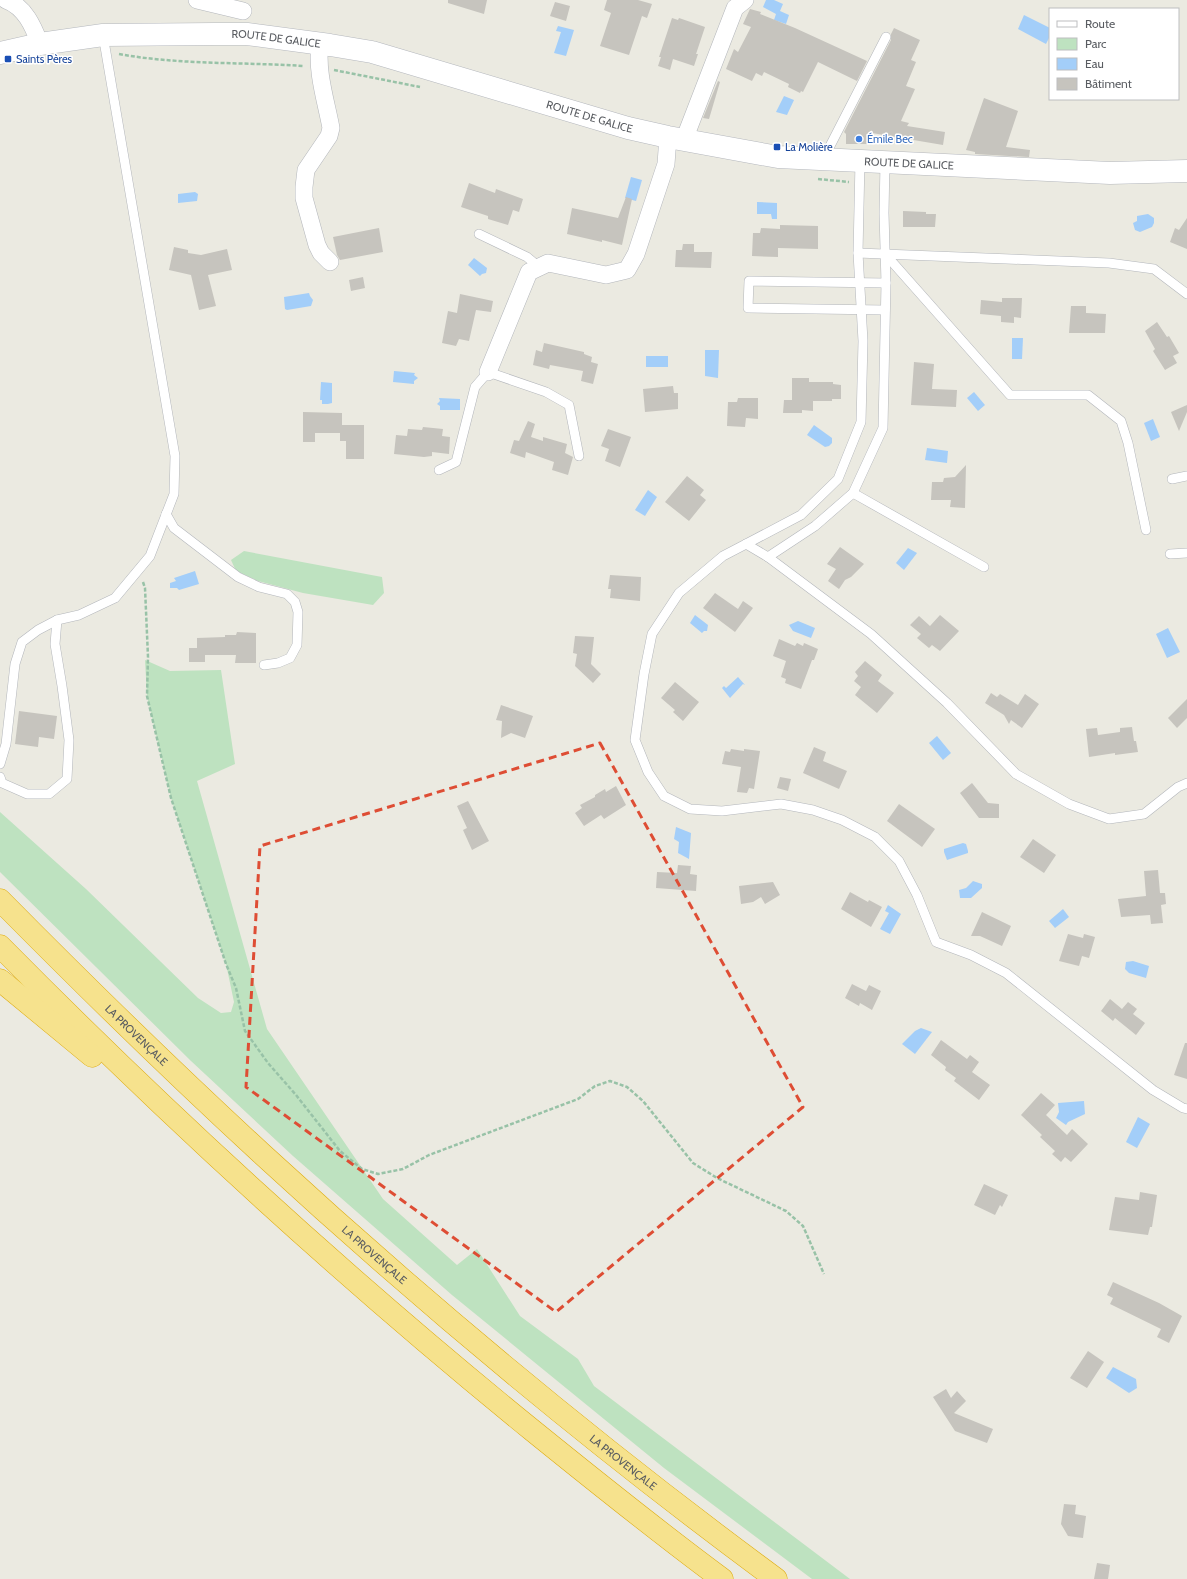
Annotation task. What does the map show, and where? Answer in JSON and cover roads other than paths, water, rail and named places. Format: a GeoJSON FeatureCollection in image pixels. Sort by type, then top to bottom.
{"type":"FeatureCollection","features":[{"type":"Feature","properties":{"kind":"highway","name":"LA PROVENÇALE"},"geometry":{"type":"LineString","coordinates":[[0,900],[91,992],[176,1074],[267,1159],[417,1293],[614,1455],[776,1579]]}},
{"type":"Feature","properties":{"kind":"highway"},"geometry":{"type":"LineString","coordinates":[[0,946],[68,1015],[238,1176],[325,1255],[492,1398],[599,1484],[722,1579]]}},
{"type":"Feature","properties":{"kind":"highway"},"geometry":{"type":"LineString","coordinates":[[0,980],[238,1176]]}},
{"type":"Feature","properties":{"kind":"main road","name":"ROUTE DE GALICE"},"geometry":{"type":"LineString","coordinates":[[0,53],[40,44],[104,44],[247,34],[372,52],[628,128],[676,139],[778,157],[1110,173],[1187,171]]}},
{"type":"Feature","properties":{"kind":"street"},"geometry":{"type":"LineString","coordinates":[[6,0],[28,7],[40,44]]}},
{"type":"Feature","properties":{"kind":"street"},"geometry":{"type":"LineString","coordinates":[[197,0],[243,11]]}},
{"type":"Feature","properties":{"kind":"street"},"geometry":{"type":"LineString","coordinates":[[488,372],[529,272],[548,263],[606,275],[626,270],[636,254],[666,164],[676,139],[735,8],[744,0]]}},
{"type":"Feature","properties":{"kind":"street"},"geometry":{"type":"LineString","coordinates":[[320,44],[319,68],[331,128],[329,136],[306,170],[304,198],[317,245],[321,254],[330,262]]}},
{"type":"Feature","properties":{"kind":"lane"},"geometry":{"type":"LineString","coordinates":[[830,146],[886,37]]}},
{"type":"Feature","properties":{"kind":"lane"},"geometry":{"type":"LineString","coordinates":[[0,764],[6,744],[16,664],[22,642],[38,630],[57,620],[79,615],[115,598],[150,556],[174,494],[175,456],[104,44]]}},
{"type":"Feature","properties":{"kind":"lane"},"geometry":{"type":"LineString","coordinates":[[860,161],[858,253],[863,341],[861,422],[838,479],[801,515],[723,556],[679,593],[652,634],[644,674],[635,740],[648,772],[664,796],[690,809],[722,811],[781,804],[813,810],[842,820],[875,837],[899,861],[917,895],[936,942],[971,955],[1006,973],[1153,1090],[1187,1109]]}},
{"type":"Feature","properties":{"kind":"lane"},"geometry":{"type":"LineString","coordinates":[[768,557],[815,526],[852,493],[883,428],[886,283],[884,213],[885,161]]}},
{"type":"Feature","properties":{"kind":"lane"},"geometry":{"type":"LineString","coordinates":[[479,234],[528,257],[540,267]]}},
{"type":"Feature","properties":{"kind":"lane"},"geometry":{"type":"LineString","coordinates":[[858,253],[1101,263],[1139,267],[1154,269],[1187,294]]}},
{"type":"Feature","properties":{"kind":"lane"},"geometry":{"type":"LineString","coordinates":[[886,255],[1010,395],[1088,395],[1120,421],[1128,443],[1146,530]]}},
{"type":"Feature","properties":{"kind":"lane"},"geometry":{"type":"LineString","coordinates":[[885,310],[748,308],[749,281],[886,283]]}},
{"type":"Feature","properties":{"kind":"lane"},"geometry":{"type":"LineString","coordinates":[[438,470],[456,462],[475,387],[488,372],[546,392],[569,405],[579,456]]}},
{"type":"Feature","properties":{"kind":"lane"},"geometry":{"type":"LineString","coordinates":[[1172,479],[1187,476]]}},
{"type":"Feature","properties":{"kind":"lane"},"geometry":{"type":"LineString","coordinates":[[852,493],[984,567]]}},
{"type":"Feature","properties":{"kind":"lane"},"geometry":{"type":"LineString","coordinates":[[166,514],[174,528],[238,577],[259,587],[288,594],[295,602],[298,612],[297,645],[290,658],[278,663],[264,665]]}},
{"type":"Feature","properties":{"kind":"lane"},"geometry":{"type":"LineString","coordinates":[[746,544],[768,557],[871,634],[946,702],[1016,774],[1069,804],[1109,819],[1144,814],[1178,787],[1187,783]]}},
{"type":"Feature","properties":{"kind":"lane"},"geometry":{"type":"LineString","coordinates":[[1170,554],[1187,553]]}},
{"type":"Feature","properties":{"kind":"lane"},"geometry":{"type":"LineString","coordinates":[[0,777],[2,783],[27,794],[49,794],[67,779],[69,740],[55,644],[57,620]]}},
{"type":"Feature","properties":{"kind":"water"},"geometry":{"type":"Polygon","coordinates":[[[766,0],[774,0],[783,4],[780,11],[789,15],[786,24],[774,20],[776,14],[763,7],[766,0]]]}},
{"type":"Feature","properties":{"kind":"water"},"geometry":{"type":"Polygon","coordinates":[[[1024,15],[1049,28],[1049,38],[1046,44],[1018,29],[1024,15]]]}},
{"type":"Feature","properties":{"kind":"water"},"geometry":{"type":"Polygon","coordinates":[[[558,26],[574,30],[566,56],[554,53],[561,32],[556,31],[558,26]]]}},
{"type":"Feature","properties":{"kind":"water"},"geometry":{"type":"Polygon","coordinates":[[[784,96],[794,100],[787,115],[776,112],[784,96]]]}},
{"type":"Feature","properties":{"kind":"water"},"geometry":{"type":"Polygon","coordinates":[[[631,177],[642,180],[636,201],[625,198],[631,177]]]}},
{"type":"Feature","properties":{"kind":"water"},"geometry":{"type":"Polygon","coordinates":[[[195,192],[198,194],[197,201],[178,203],[178,194],[195,192]]]}},
{"type":"Feature","properties":{"kind":"water"},"geometry":{"type":"Polygon","coordinates":[[[757,202],[777,203],[777,219],[772,219],[771,214],[757,214],[757,202]]]}},
{"type":"Feature","properties":{"kind":"water"},"geometry":{"type":"Polygon","coordinates":[[[1148,214],[1154,218],[1152,227],[1140,232],[1135,230],[1133,223],[1137,221],[1137,216],[1148,214]]]}},
{"type":"Feature","properties":{"kind":"water"},"geometry":{"type":"Polygon","coordinates":[[[474,258],[487,268],[486,273],[480,276],[468,265],[474,258]]]}},
{"type":"Feature","properties":{"kind":"water"},"geometry":{"type":"Polygon","coordinates":[[[309,293],[313,300],[311,306],[287,310],[285,309],[284,297],[309,293]]]}},
{"type":"Feature","properties":{"kind":"water"},"geometry":{"type":"Polygon","coordinates":[[[1012,338],[1023,338],[1022,359],[1012,359],[1012,338]]]}},
{"type":"Feature","properties":{"kind":"water"},"geometry":{"type":"Polygon","coordinates":[[[705,350],[719,350],[718,378],[705,376],[705,350]]]}},
{"type":"Feature","properties":{"kind":"water"},"geometry":{"type":"Polygon","coordinates":[[[646,356],[668,356],[668,367],[646,367],[646,356]]]}},
{"type":"Feature","properties":{"kind":"water"},"geometry":{"type":"Polygon","coordinates":[[[394,371],[415,373],[414,375],[418,378],[414,381],[414,384],[393,382],[394,371]]]}},
{"type":"Feature","properties":{"kind":"water"},"geometry":{"type":"Polygon","coordinates":[[[321,382],[332,383],[332,403],[322,404],[322,400],[320,400],[321,382]]]}},
{"type":"Feature","properties":{"kind":"water"},"geometry":{"type":"Polygon","coordinates":[[[974,392],[985,405],[978,411],[967,398],[974,392]]]}},
{"type":"Feature","properties":{"kind":"water"},"geometry":{"type":"Polygon","coordinates":[[[439,398],[460,399],[460,410],[440,410],[440,406],[437,404],[440,401],[439,398]]]}},
{"type":"Feature","properties":{"kind":"water"},"geometry":{"type":"Polygon","coordinates":[[[1153,419],[1160,437],[1151,441],[1144,423],[1153,419]]]}},
{"type":"Feature","properties":{"kind":"water"},"geometry":{"type":"Polygon","coordinates":[[[814,425],[832,438],[832,443],[829,446],[825,447],[807,435],[814,425]]]}},
{"type":"Feature","properties":{"kind":"water"},"geometry":{"type":"Polygon","coordinates":[[[927,448],[948,451],[947,463],[925,460],[927,448]]]}},
{"type":"Feature","properties":{"kind":"water"},"geometry":{"type":"Polygon","coordinates":[[[648,490],[657,497],[645,516],[635,510],[648,490]]]}},
{"type":"Feature","properties":{"kind":"water"},"geometry":{"type":"Polygon","coordinates":[[[908,548],[917,553],[904,570],[896,563],[908,548]]]}},
{"type":"Feature","properties":{"kind":"water"},"geometry":{"type":"Polygon","coordinates":[[[195,571],[199,584],[179,590],[177,588],[170,588],[170,583],[176,581],[174,578],[195,571]]]}},
{"type":"Feature","properties":{"kind":"water"},"geometry":{"type":"Polygon","coordinates":[[[695,615],[708,625],[707,631],[702,633],[690,623],[695,615]]]}},
{"type":"Feature","properties":{"kind":"water"},"geometry":{"type":"Polygon","coordinates":[[[798,621],[815,628],[811,638],[793,631],[789,625],[798,621]]]}},
{"type":"Feature","properties":{"kind":"water"},"geometry":{"type":"Polygon","coordinates":[[[1168,628],[1180,652],[1167,658],[1156,634],[1168,628]]]}},
{"type":"Feature","properties":{"kind":"water"},"geometry":{"type":"Polygon","coordinates":[[[738,677],[745,685],[743,684],[730,698],[722,688],[724,686],[726,688],[738,677]]]}},
{"type":"Feature","properties":{"kind":"water"},"geometry":{"type":"Polygon","coordinates":[[[937,736],[951,753],[943,760],[929,743],[937,736]]]}},
{"type":"Feature","properties":{"kind":"water"},"geometry":{"type":"Polygon","coordinates":[[[676,827],[691,833],[689,859],[678,853],[679,842],[674,839],[676,827]]]}},
{"type":"Feature","properties":{"kind":"water"},"geometry":{"type":"Polygon","coordinates":[[[963,843],[966,844],[968,853],[947,860],[944,849],[963,843]]]}},
{"type":"Feature","properties":{"kind":"water"},"geometry":{"type":"Polygon","coordinates":[[[973,881],[982,884],[982,888],[971,898],[960,898],[959,890],[966,888],[973,881]]]}},
{"type":"Feature","properties":{"kind":"water"},"geometry":{"type":"Polygon","coordinates":[[[888,905],[901,914],[890,934],[880,929],[889,913],[885,911],[888,905]]]}},
{"type":"Feature","properties":{"kind":"water"},"geometry":{"type":"Polygon","coordinates":[[[1063,909],[1069,917],[1055,928],[1049,921],[1063,909]]]}},
{"type":"Feature","properties":{"kind":"water"},"geometry":{"type":"Polygon","coordinates":[[[1133,961],[1149,966],[1146,978],[1129,973],[1125,969],[1126,962],[1133,961]]]}},
{"type":"Feature","properties":{"kind":"water"},"geometry":{"type":"Polygon","coordinates":[[[921,1028],[932,1032],[915,1054],[902,1044],[915,1031],[921,1028]]]}},
{"type":"Feature","properties":{"kind":"water"},"geometry":{"type":"Polygon","coordinates":[[[1084,1101],[1085,1114],[1068,1122],[1066,1125],[1056,1118],[1059,1112],[1058,1103],[1084,1101]]]}},
{"type":"Feature","properties":{"kind":"water"},"geometry":{"type":"Polygon","coordinates":[[[1138,1117],[1150,1124],[1137,1148],[1126,1142],[1138,1117]]]}},
{"type":"Feature","properties":{"kind":"water"},"geometry":{"type":"Polygon","coordinates":[[[1113,1367],[1136,1379],[1137,1388],[1129,1393],[1106,1378],[1113,1367]]]}},
{"type":"Feature","properties":{"kind":"place","name":"Saints Pères"},"geometry":{"type":"Point","coordinates":[8,59]}},
{"type":"Feature","properties":{"kind":"place","name":"Émile Bec"},"geometry":{"type":"Point","coordinates":[859,139]}},
{"type":"Feature","properties":{"kind":"place","name":"La Molière"},"geometry":{"type":"Point","coordinates":[777,147]}}]}
